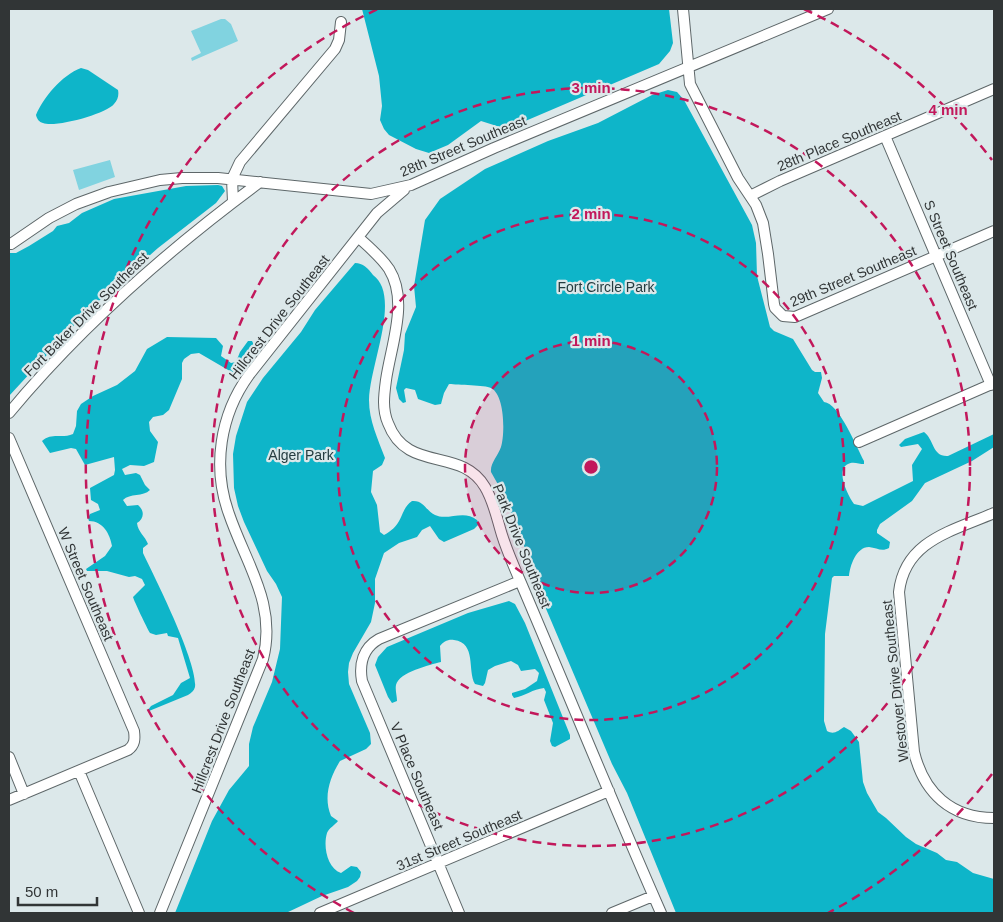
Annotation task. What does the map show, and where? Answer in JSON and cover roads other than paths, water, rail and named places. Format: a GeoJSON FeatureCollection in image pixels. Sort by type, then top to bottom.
{"type":"FeatureCollection","features":[{"type":"Feature","properties":{"kind":"street"},"geometry":{"type":"LineString","coordinates":[[683,9],[690,84],[738,178],[750,196]]}},
{"type":"Feature","properties":{"kind":"street","name":"28th Street Southeast"},"geometry":{"type":"LineString","coordinates":[[11,244],[60,212],[109,192],[143,183],[203,177],[359,194],[371,194],[411,185],[494,148],[828,9]]}},
{"type":"Feature","properties":{"kind":"street"},"geometry":{"type":"LineString","coordinates":[[233,202],[232,179],[240,162],[335,49],[339,40],[341,22]]}},
{"type":"Feature","properties":{"kind":"street","name":"28th Place Southeast"},"geometry":{"type":"LineString","coordinates":[[750,196],[780,181],[994,89]]}},
{"type":"Feature","properties":{"kind":"street","name":"S Street Southeast"},"geometry":{"type":"LineString","coordinates":[[885,136],[993,384]]}},
{"type":"Feature","properties":{"kind":"street","name":"Fort Baker Drive Southeast"},"geometry":{"type":"LineString","coordinates":[[9,413],[58,357],[115,300],[169,253],[260,182]]}},
{"type":"Feature","properties":{"kind":"street","name":"Hillcrest Drive Southeast"},"geometry":{"type":"LineString","coordinates":[[160,913],[226,754],[263,659],[266,645],[267,624],[262,596],[229,515],[222,492],[220,460],[226,422],[234,401],[245,382],[377,213],[411,185]]}},
{"type":"Feature","properties":{"kind":"street"},"geometry":{"type":"LineString","coordinates":[[359,194],[372,199],[376,204],[377,213]]}},
{"type":"Feature","properties":{"kind":"street","name":"29th Street Southeast"},"geometry":{"type":"LineString","coordinates":[[750,196],[756,205],[763,223],[774,304],[779,313],[787,318],[795,317],[994,231]]}},
{"type":"Feature","properties":{"kind":"street","name":"Park Drive Southeast"},"geometry":{"type":"LineString","coordinates":[[359,238],[388,268],[396,285],[398,297],[399,312],[384,395],[384,407],[388,425],[399,441],[414,453],[458,464],[470,471],[480,480],[491,499],[520,581],[661,913]]}},
{"type":"Feature","properties":{"kind":"street"},"geometry":{"type":"LineString","coordinates":[[860,442],[993,384]]}},
{"type":"Feature","properties":{"kind":"street","name":"W Street Southeast"},"geometry":{"type":"LineString","coordinates":[[9,438],[134,731],[135,741],[128,750],[78,771]]}},
{"type":"Feature","properties":{"kind":"street","name":"Westover Drive Southeast"},"geometry":{"type":"LineString","coordinates":[[994,513],[933,539],[919,548],[911,557],[902,576],[899,592],[914,752],[917,763],[926,784],[947,805],[967,814],[994,818]]}},
{"type":"Feature","properties":{"kind":"street","name":"V Place Southeast"},"geometry":{"type":"LineString","coordinates":[[459,913],[362,681],[361,666],[368,648],[375,642],[394,632],[520,581]]}},
{"type":"Feature","properties":{"kind":"street"},"geometry":{"type":"LineString","coordinates":[[9,757],[24,794]]}},
{"type":"Feature","properties":{"kind":"street"},"geometry":{"type":"LineString","coordinates":[[9,800],[78,771],[139,913]]}},
{"type":"Feature","properties":{"kind":"street","name":"31st Street Southeast"},"geometry":{"type":"LineString","coordinates":[[320,913],[610,791]]}},
{"type":"Feature","properties":{"kind":"street"},"geometry":{"type":"LineString","coordinates":[[612,913],[653,896]]}},
{"type":"Feature","properties":{"kind":"park label","name":"Fort Circle Park"},"geometry":{"type":"Point","coordinates":[606,287]}},
{"type":"Feature","properties":{"kind":"park label","name":"Alger Park"},"geometry":{"type":"Point","coordinates":[301,455]}}]}
